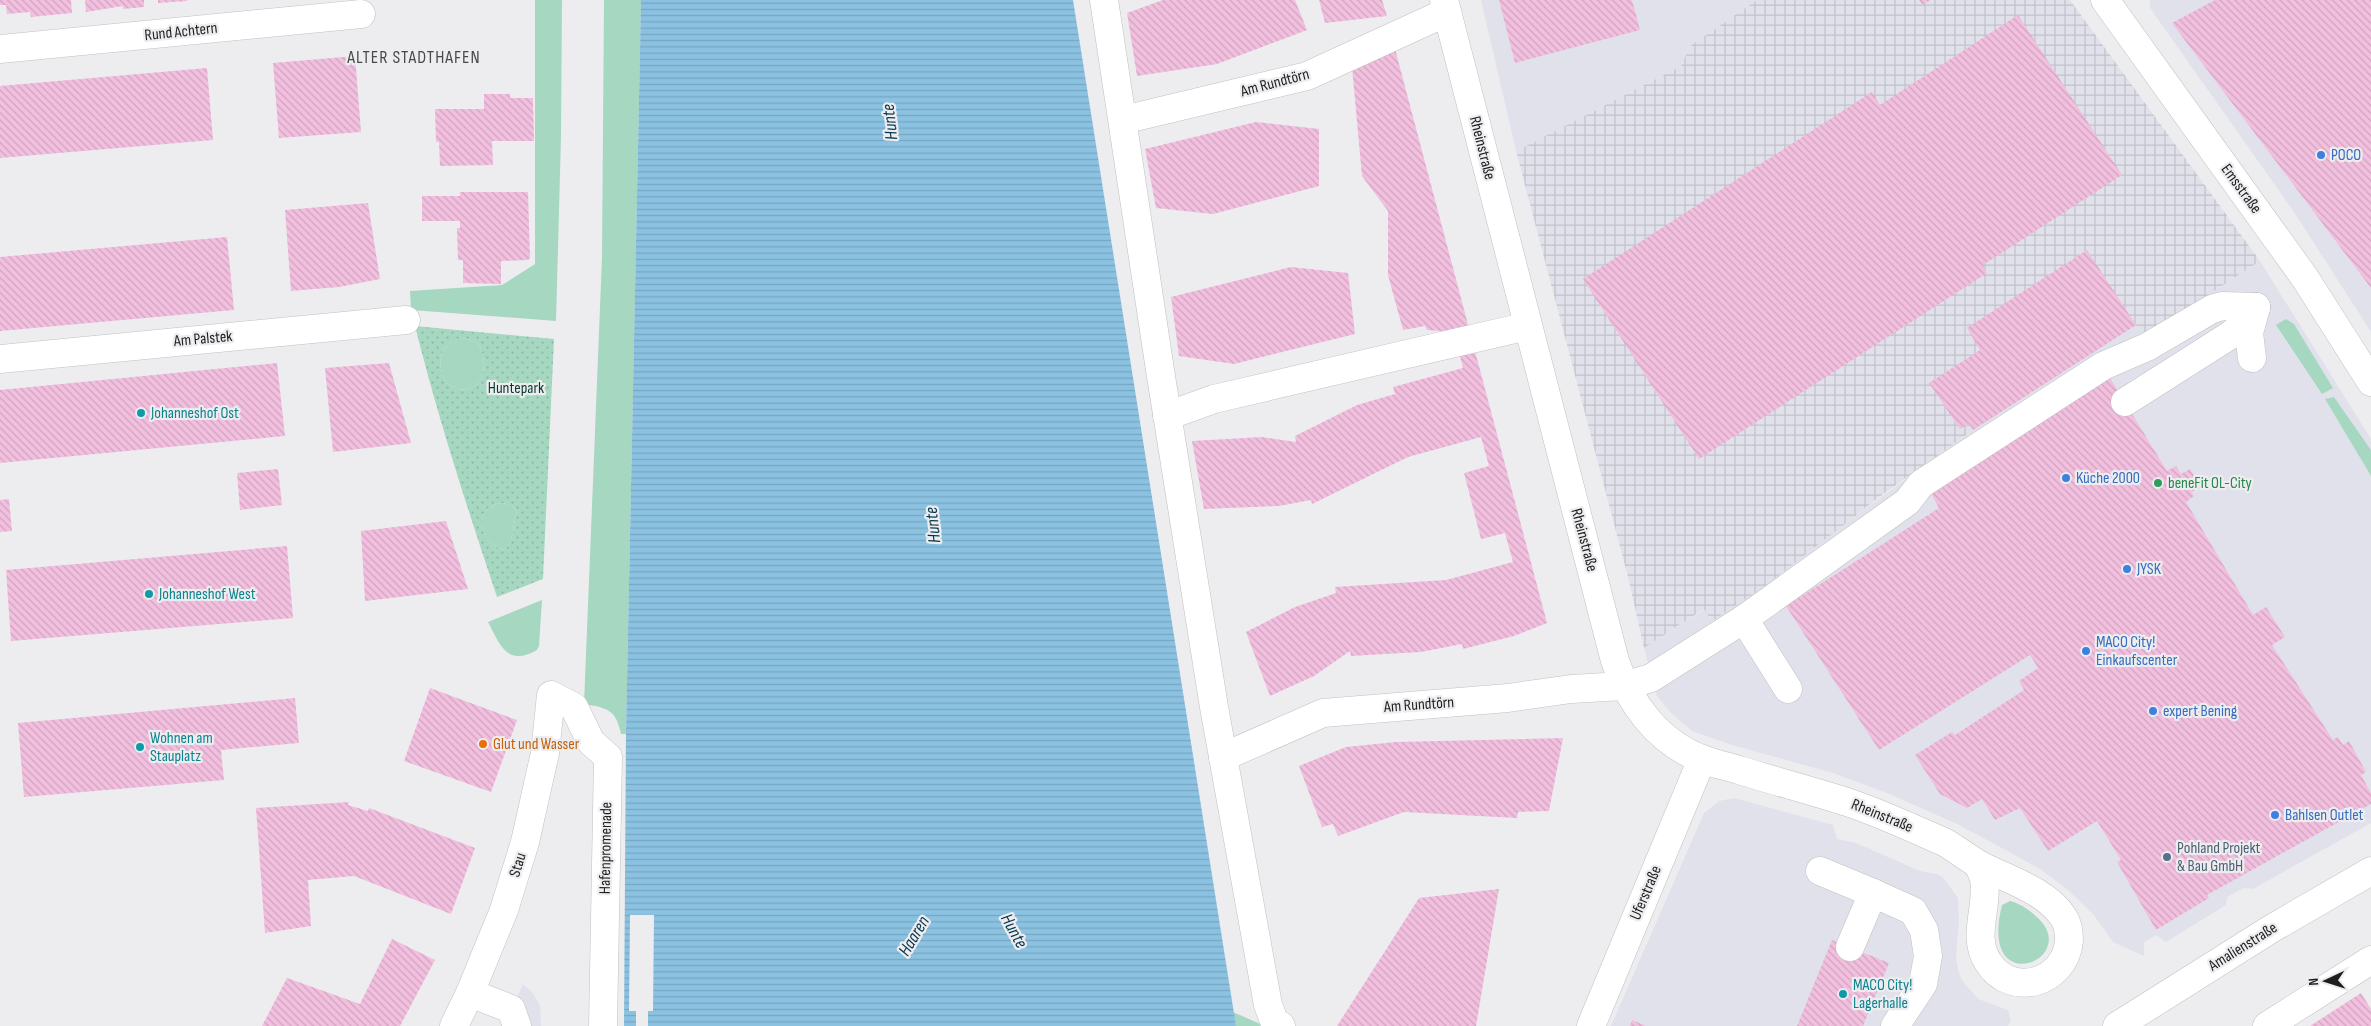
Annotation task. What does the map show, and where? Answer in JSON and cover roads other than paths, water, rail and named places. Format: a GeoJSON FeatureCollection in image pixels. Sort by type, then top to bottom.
{"type":"FeatureCollection","features":[{"type":"Feature","properties":{"kind":"street"},"geometry":{"type":"LineString","coordinates":[[1104,0],[1167,416],[1223,757],[1268,1005],[1274,1021],[1281,1026]]}},
{"type":"Feature","properties":{"kind":"street","name":"Emsstraße"},"geometry":{"type":"LineString","coordinates":[[2105,0],[2305,278],[2371,382]]}},
{"type":"Feature","properties":{"kind":"street","name":"Am Rundtörn"},"geometry":{"type":"LineString","coordinates":[[1123,120],[1307,76],[1446,6]]}},
{"type":"Feature","properties":{"kind":"street","name":"Rheinstraße"},"geometry":{"type":"LineString","coordinates":[[1446,6],[1615,661],[1624,686],[1652,725],[1675,744],[1702,759],[1847,802],[1896,820],[1958,849],[1978,864]]}},
{"type":"Feature","properties":{"kind":"street","name":"Rund Achtern"},"geometry":{"type":"LineString","coordinates":[[0,50],[361,14]]}},
{"type":"Feature","properties":{"kind":"street","name":"Am Rundtörn"},"geometry":{"type":"LineString","coordinates":[[1223,757],[1323,712],[1508,698],[1571,688],[1624,686],[1651,678],[1744,619],[1907,502],[1921,484],[2103,366],[2147,347],[2212,309],[2222,306],[2256,307]]}},
{"type":"Feature","properties":{"kind":"street"},"geometry":{"type":"LineString","coordinates":[[2252,358],[2249,333],[2256,307]]}},
{"type":"Feature","properties":{"kind":"street"},"geometry":{"type":"LineString","coordinates":[[2126,402],[2232,334],[2246,322],[2256,307]]}},
{"type":"Feature","properties":{"kind":"street","name":"Am Palstek"},"geometry":{"type":"LineString","coordinates":[[0,358],[406,320]]}},
{"type":"Feature","properties":{"kind":"street"},"geometry":{"type":"LineString","coordinates":[[1167,416],[1214,399],[1528,326]]}},
{"type":"Feature","properties":{"kind":"street"},"geometry":{"type":"LineString","coordinates":[[1744,619],[1788,689]]}},
{"type":"Feature","properties":{"kind":"street","name":"Stau"},"geometry":{"type":"LineString","coordinates":[[454,1026],[470,993],[504,910],[525,842],[545,753],[551,695]]}},
{"type":"Feature","properties":{"kind":"street","name":"Hafenpromenade"},"geometry":{"type":"LineString","coordinates":[[551,695],[574,707],[591,742],[608,757],[603,1026]]}},
{"type":"Feature","properties":{"kind":"street","name":"Uferstraße"},"geometry":{"type":"LineString","coordinates":[[1591,1026],[1702,759]]}},
{"type":"Feature","properties":{"kind":"street"},"geometry":{"type":"LineString","coordinates":[[1820,871],[1912,911],[1924,930],[1928,956],[1924,984],[1895,1026]]}},
{"type":"Feature","properties":{"kind":"street","name":"Amalienstraße"},"geometry":{"type":"LineString","coordinates":[[2117,1026],[2270,929],[2371,871]]}},
{"type":"Feature","properties":{"kind":"street"},"geometry":{"type":"LineString","coordinates":[[1850,947],[1873,893]]}},
{"type":"Feature","properties":{"kind":"street"},"geometry":{"type":"LineString","coordinates":[[2267,1026],[2371,960]]}},
{"type":"Feature","properties":{"kind":"street"},"geometry":{"type":"LineString","coordinates":[[470,993],[512,1009],[517,1026]]}},
{"type":"Feature","properties":{"kind":"water"},"geometry":{"type":"Polygon","coordinates":[[[641,0],[1073,0],[1236,1026],[624,1026],[626,730],[641,0]]]}},
{"type":"Feature","properties":{"kind":"place","name":"POCO"},"geometry":{"type":"Point","coordinates":[2321,155]}},
{"type":"Feature","properties":{"kind":"place","name":"Johanneshof Ost"},"geometry":{"type":"Point","coordinates":[141,413]}},
{"type":"Feature","properties":{"kind":"place","name":"Küche 2000"},"geometry":{"type":"Point","coordinates":[2066,478]}},
{"type":"Feature","properties":{"kind":"place","name":"beneFit OL-City"},"geometry":{"type":"Point","coordinates":[2158,483]}},
{"type":"Feature","properties":{"kind":"place","name":"JYSK"},"geometry":{"type":"Point","coordinates":[2127,569]}},
{"type":"Feature","properties":{"kind":"place","name":"Johanneshof West"},"geometry":{"type":"Point","coordinates":[149,594]}},
{"type":"Feature","properties":{"kind":"place","name":"MACO City! Einkaufscenter"},"geometry":{"type":"Point","coordinates":[2086,651]}},
{"type":"Feature","properties":{"kind":"place","name":"expert Bening"},"geometry":{"type":"Point","coordinates":[2153,711]}},
{"type":"Feature","properties":{"kind":"place","name":"Glut und Wasser"},"geometry":{"type":"Point","coordinates":[483,744]}},
{"type":"Feature","properties":{"kind":"place","name":"Wohnen am Stauplatz"},"geometry":{"type":"Point","coordinates":[140,747]}},
{"type":"Feature","properties":{"kind":"place","name":"Bahlsen Outlet"},"geometry":{"type":"Point","coordinates":[2275,815]}},
{"type":"Feature","properties":{"kind":"place","name":"Pohland Projekt & Bau GmbH"},"geometry":{"type":"Point","coordinates":[2167,857]}},
{"type":"Feature","properties":{"kind":"place","name":"MACO City! Lagerhalle"},"geometry":{"type":"Point","coordinates":[1843,994]}},
{"type":"Feature","properties":{"kind":"district","name":"ALTER STADTHAFEN"},"geometry":{"type":"Point","coordinates":[414,57]}},
{"type":"Feature","properties":{"kind":"water label","name":"Hunte"},"geometry":{"type":"Point","coordinates":[890,122]}},
{"type":"Feature","properties":{"kind":"water label","name":"Hunte"},"geometry":{"type":"Point","coordinates":[933,525]}},
{"type":"Feature","properties":{"kind":"water label","name":"Hunte"},"geometry":{"type":"Point","coordinates":[1014,931]}},
{"type":"Feature","properties":{"kind":"water label","name":"Haaren"},"geometry":{"type":"Point","coordinates":[914,936]}},
{"type":"Feature","properties":{"kind":"park label","name":"Huntepark"},"geometry":{"type":"Point","coordinates":[516,388]}}]}
